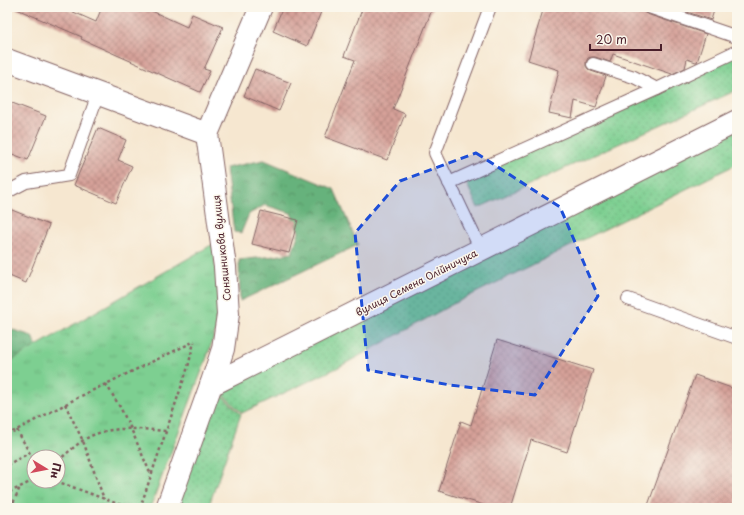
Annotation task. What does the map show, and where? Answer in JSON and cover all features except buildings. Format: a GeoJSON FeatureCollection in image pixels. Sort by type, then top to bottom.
{"type":"FeatureCollection","features":[{"type":"Feature","properties":{"kind":"street"},"geometry":{"type":"LineString","coordinates":[[7,60],[206,134],[261,7]]}},
{"type":"Feature","properties":{"kind":"street","name":"вулиця Семена Олійничука"},"geometry":{"type":"LineString","coordinates":[[211,384],[737,121]]}},
{"type":"Feature","properties":{"kind":"street","name":"Соняшникова вулиця"},"geometry":{"type":"LineString","coordinates":[[206,134],[225,267],[228,314],[223,349],[211,384]]}},
{"type":"Feature","properties":{"kind":"street"},"geometry":{"type":"LineString","coordinates":[[167,508],[211,384]]}},
{"type":"Feature","properties":{"kind":"lane"},"geometry":{"type":"LineString","coordinates":[[481,250],[435,153],[490,7]]}},
{"type":"Feature","properties":{"kind":"lane"},"geometry":{"type":"LineString","coordinates":[[648,7],[737,37]]}},
{"type":"Feature","properties":{"kind":"lane"},"geometry":{"type":"LineString","coordinates":[[449,183],[657,89],[737,51]]}},
{"type":"Feature","properties":{"kind":"lane"},"geometry":{"type":"LineString","coordinates":[[593,64],[634,77],[657,89]]}},
{"type":"Feature","properties":{"kind":"lane"},"geometry":{"type":"LineString","coordinates":[[7,192],[26,182],[69,175],[98,94]]}},
{"type":"Feature","properties":{"kind":"lane"},"geometry":{"type":"LineString","coordinates":[[628,299],[737,338]]}},
{"type":"Feature","properties":{"kind":"path"},"geometry":{"type":"LineString","coordinates":[[7,435],[65,404],[195,341],[188,367],[140,508]]}},
{"type":"Feature","properties":{"kind":"path"},"geometry":{"type":"LineString","coordinates":[[106,384],[120,406],[151,475]]}},
{"type":"Feature","properties":{"kind":"path"},"geometry":{"type":"LineString","coordinates":[[65,404],[83,441],[104,499]]}},
{"type":"Feature","properties":{"kind":"path"},"geometry":{"type":"LineString","coordinates":[[66,455],[87,438],[104,431],[137,428],[166,431]]}},
{"type":"Feature","properties":{"kind":"path"},"geometry":{"type":"LineString","coordinates":[[17,430],[28,449]]}},
{"type":"Feature","properties":{"kind":"path"},"geometry":{"type":"LineString","coordinates":[[7,465],[26,454]]}},
{"type":"Feature","properties":{"kind":"path"},"geometry":{"type":"LineString","coordinates":[[7,486],[10,492],[26,484]]}},
{"type":"Feature","properties":{"kind":"path"},"geometry":{"type":"LineString","coordinates":[[66,485],[129,508]]}},
{"type":"Feature","properties":{"kind":"path"},"geometry":{"type":"LineString","coordinates":[[11,508],[21,487]]}},
{"type":"Feature","properties":{"kind":"highlighted area"},"geometry":{"type":"Polygon","coordinates":[[[476,153],[560,207],[598,296],[535,395],[450,385],[368,370],[355,233],[400,181],[476,153]]]}},
{"type":"Feature","properties":{"kind":"green space"},"geometry":{"type":"Polygon","coordinates":[[[737,50],[737,90],[478,208],[465,180],[737,50]]]}},
{"type":"Feature","properties":{"kind":"green space"},"geometry":{"type":"Polygon","coordinates":[[[737,122],[737,164],[451,305],[339,367],[242,413],[213,385],[737,122]]]}},
{"type":"Feature","properties":{"kind":"green space"},"geometry":{"type":"Polygon","coordinates":[[[264,160],[334,189],[358,245],[240,301],[239,260],[292,253],[299,232],[291,213],[265,205],[249,214],[241,233],[234,232],[226,168],[264,160]]]}},
{"type":"Feature","properties":{"kind":"green space"},"geometry":{"type":"Polygon","coordinates":[[[213,244],[220,305],[216,330],[150,508],[7,508],[7,363],[213,244]]]}},
{"type":"Feature","properties":{"kind":"green space"},"geometry":{"type":"Polygon","coordinates":[[[7,328],[32,336],[39,354],[7,396],[7,328]]]}},
{"type":"Feature","properties":{"kind":"green space"},"geometry":{"type":"Polygon","coordinates":[[[213,387],[241,414],[208,508],[170,508],[213,387]]]}}]}
